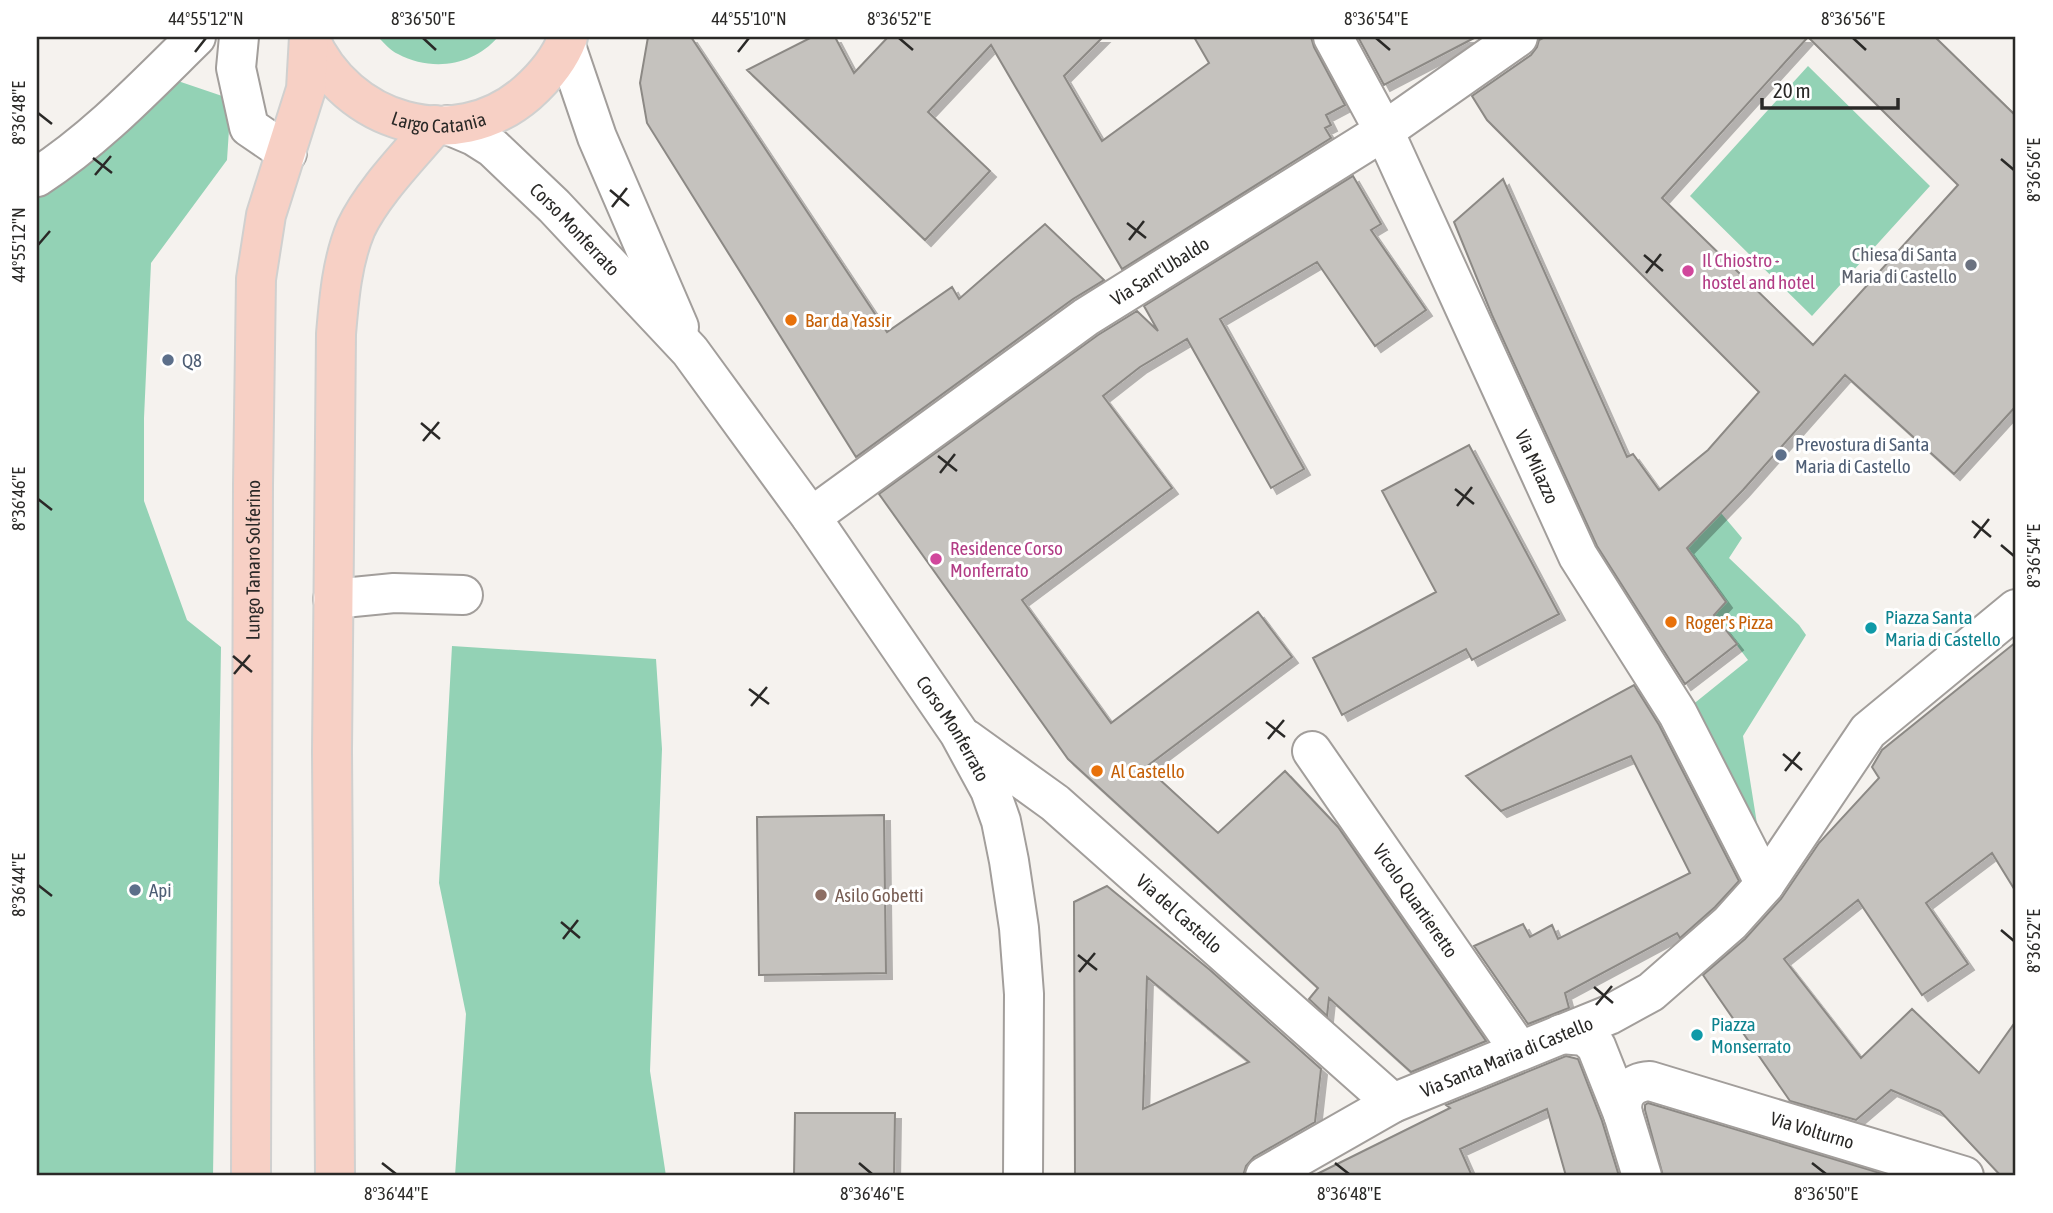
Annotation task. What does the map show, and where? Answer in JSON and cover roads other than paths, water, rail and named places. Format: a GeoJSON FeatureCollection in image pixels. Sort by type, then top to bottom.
{"type":"FeatureCollection","features":[{"type":"Feature","properties":{"kind":"main road","name":"Lungo Tanaro Solferino"},"geometry":{"type":"LineString","coordinates":[[251,1176],[256,279],[266,215],[306,89],[309,37]]}},
{"type":"Feature","properties":{"kind":"main road","name":"Largo Catania"},"geometry":{"type":"LineString","coordinates":[[309,37],[329,72],[358,100],[394,118],[441,125],[475,121],[512,104],[544,77],[566,40]]}},
{"type":"Feature","properties":{"kind":"main road"},"geometry":{"type":"LineString","coordinates":[[335,1176],[332,764],[336,334],[348,252],[357,227],[370,204],[441,125]]}},
{"type":"Feature","properties":{"kind":"street"},"geometry":{"type":"LineString","coordinates":[[37,177],[59,162],[138,94],[196,37]]}},
{"type":"Feature","properties":{"kind":"street"},"geometry":{"type":"LineString","coordinates":[[239,37],[236,68],[248,127],[287,153]]}},
{"type":"Feature","properties":{"kind":"street","name":"Via Milazzo"},"geometry":{"type":"LineString","coordinates":[[1333,37],[1384,131],[1578,556],[1678,714],[1765,884]]}},
{"type":"Feature","properties":{"kind":"street","name":"Via Sant'Ubaldo"},"geometry":{"type":"LineString","coordinates":[[810,517],[1086,317],[1384,131],[1518,37]]}},
{"type":"Feature","properties":{"kind":"street","name":"Corso Monferrato"},"geometry":{"type":"LineString","coordinates":[[566,40],[597,137],[690,351]]}},
{"type":"Feature","properties":{"kind":"street","name":"Corso Monferrato"},"geometry":{"type":"LineString","coordinates":[[441,125],[493,148],[554,206],[690,351],[810,517],[959,733],[1002,821],[1009,861],[1024,994],[1023,1176]]}},
{"type":"Feature","properties":{"kind":"street"},"geometry":{"type":"LineString","coordinates":[[333,599],[394,593],[463,595]]}},
{"type":"Feature","properties":{"kind":"street","name":"Via Santa Maria di Castello"},"geometry":{"type":"LineString","coordinates":[[1265,1176],[1393,1103],[1619,1011],[1661,984],[1730,923],[1765,884],[1868,732],[2016,608]]}},
{"type":"Feature","properties":{"kind":"street","name":"Via del Castello"},"geometry":{"type":"LineString","coordinates":[[959,733],[1055,803],[1393,1103]]}},
{"type":"Feature","properties":{"kind":"street","name":"Vicolo Quartieretto"},"geometry":{"type":"LineString","coordinates":[[1312,751],[1519,1050]]}},
{"type":"Feature","properties":{"kind":"street","name":"Via Volturno"},"geometry":{"type":"LineString","coordinates":[[1661,984],[1635,1007],[1615,1033],[1611,1044],[1612,1055],[1623,1068],[1636,1077],[1964,1176]]}},
{"type":"Feature","properties":{"kind":"street"},"geometry":{"type":"LineString","coordinates":[[1561,1034],[1578,1034],[1594,1043],[1623,1114]]}},
{"type":"Feature","properties":{"kind":"street"},"geometry":{"type":"LineString","coordinates":[[1642,1176],[1621,1105],[1627,1091],[1639,1082],[1655,1082]]}},
{"type":"Feature","properties":{"kind":"place","name":"Chiesa di Santa Maria di Castello"},"geometry":{"type":"Point","coordinates":[1971,265]}},
{"type":"Feature","properties":{"kind":"place","name":"Il Chiostro - hostel and hotel"},"geometry":{"type":"Point","coordinates":[1688,271]}},
{"type":"Feature","properties":{"kind":"place","name":"Bar da Yassir"},"geometry":{"type":"Point","coordinates":[791,320]}},
{"type":"Feature","properties":{"kind":"place","name":"Q8"},"geometry":{"type":"Point","coordinates":[168,360]}},
{"type":"Feature","properties":{"kind":"place","name":"Prevostura di Santa Maria di Castello"},"geometry":{"type":"Point","coordinates":[1781,455]}},
{"type":"Feature","properties":{"kind":"place","name":"Residence Corso Monferrato"},"geometry":{"type":"Point","coordinates":[936,559]}},
{"type":"Feature","properties":{"kind":"place","name":"Roger's Pizza"},"geometry":{"type":"Point","coordinates":[1671,622]}},
{"type":"Feature","properties":{"kind":"place","name":"Piazza Santa Maria di Castello"},"geometry":{"type":"Point","coordinates":[1871,628]}},
{"type":"Feature","properties":{"kind":"place","name":"Al Castello"},"geometry":{"type":"Point","coordinates":[1097,771]}},
{"type":"Feature","properties":{"kind":"place","name":"Api"},"geometry":{"type":"Point","coordinates":[135,890]}},
{"type":"Feature","properties":{"kind":"place","name":"Asilo Gobetti"},"geometry":{"type":"Point","coordinates":[821,895]}},
{"type":"Feature","properties":{"kind":"place","name":"Piazza Monserrato"},"geometry":{"type":"Point","coordinates":[1697,1035]}}]}
